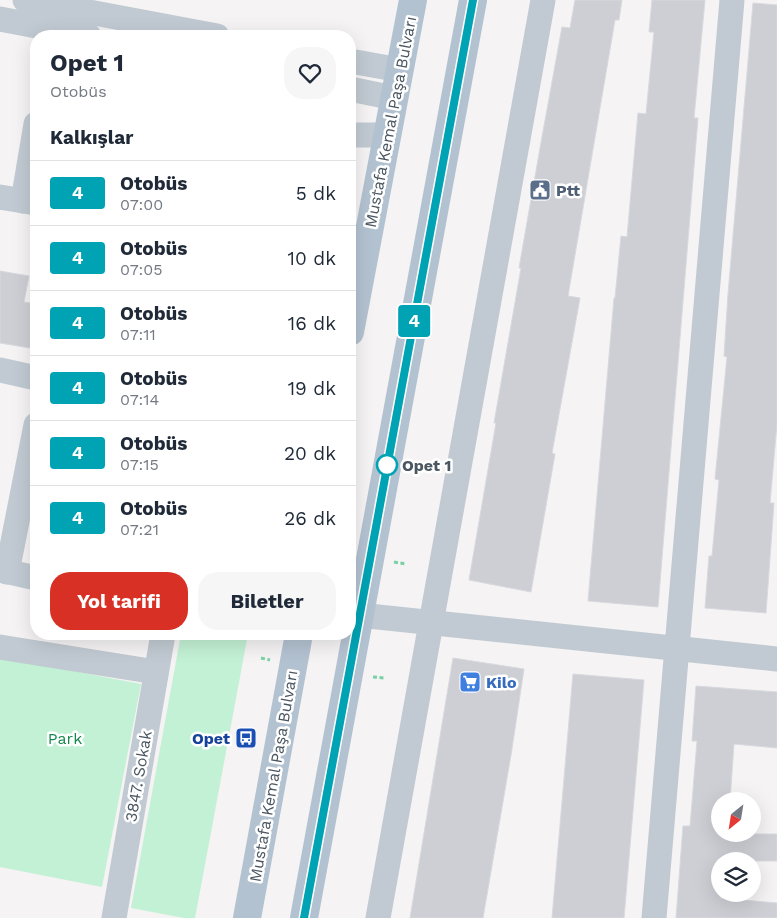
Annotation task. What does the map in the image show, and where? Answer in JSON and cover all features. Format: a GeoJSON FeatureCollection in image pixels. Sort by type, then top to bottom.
{"type":"FeatureCollection","features":[{"type":"Feature","properties":{"kind":"main road","name":"Mustafa Kemal Paşa Bulvarı"},"geometry":{"type":"LineString","coordinates":[[356,273],[388,135],[413,0]]}},
{"type":"Feature","properties":{"kind":"main road"},"geometry":{"type":"LineString","coordinates":[[356,633],[473,0]]}},
{"type":"Feature","properties":{"kind":"main road","name":"Mustafa Kemal Paşa Bulvarı"},"geometry":{"type":"LineString","coordinates":[[247,918],[298,640]]}},
{"type":"Feature","properties":{"kind":"main road"},"geometry":{"type":"LineString","coordinates":[[304,918],[355,640]]}},
{"type":"Feature","properties":{"kind":"street"},"geometry":{"type":"LineString","coordinates":[[25,0],[100,7],[193,30]]}},
{"type":"Feature","properties":{"kind":"street"},"geometry":{"type":"LineString","coordinates":[[378,918],[544,0]]}},
{"type":"Feature","properties":{"kind":"street"},"geometry":{"type":"LineString","coordinates":[[654,918],[732,0]]}},
{"type":"Feature","properties":{"kind":"street"},"geometry":{"type":"LineString","coordinates":[[0,19],[41,30]]}},
{"type":"Feature","properties":{"kind":"street"},"geometry":{"type":"LineString","coordinates":[[356,62],[400,70]]}},
{"type":"Feature","properties":{"kind":"street"},"geometry":{"type":"LineString","coordinates":[[356,90],[394,98]]}},
{"type":"Feature","properties":{"kind":"street"},"geometry":{"type":"LineString","coordinates":[[356,135],[388,135]]}},
{"type":"Feature","properties":{"kind":"street"},"geometry":{"type":"LineString","coordinates":[[20,200],[30,152]]}},
{"type":"Feature","properties":{"kind":"street"},"geometry":{"type":"LineString","coordinates":[[0,370],[30,377]]}},
{"type":"Feature","properties":{"kind":"street"},"geometry":{"type":"LineString","coordinates":[[30,452],[4,571],[30,577]]}},
{"type":"Feature","properties":{"kind":"street"},"geometry":{"type":"LineString","coordinates":[[359,616],[777,659]]}},
{"type":"Feature","properties":{"kind":"street","name":"3847. Sokak"},"geometry":{"type":"LineString","coordinates":[[114,918],[162,640]]}},
{"type":"Feature","properties":{"kind":"street"},"geometry":{"type":"LineString","coordinates":[[0,647],[156,672]]}},
{"type":"Feature","properties":{"kind":"path"},"geometry":{"type":"LineString","coordinates":[[262,658],[293,663]]}},
{"type":"Feature","properties":{"kind":"path"},"geometry":{"type":"LineString","coordinates":[[349,673],[384,678]]}},
{"type":"Feature","properties":{"kind":"green space"},"geometry":{"type":"Polygon","coordinates":[[[180,640],[247,640],[195,918],[184,918],[131,908],[180,640]]]}},
{"type":"Feature","properties":{"kind":"green space","name":"Park"},"geometry":{"type":"Polygon","coordinates":[[[0,657],[141,684],[102,887],[0,867],[0,657]]]}},
{"type":"Feature","properties":{"kind":"building"},"geometry":{"type":"Polygon","coordinates":[[[575,0],[622,0],[619,20],[615,20],[568,296],[580,298],[552,453],[555,454],[531,592],[469,580],[521,268],[519,268],[562,27],[570,28],[575,0]]]}},
{"type":"Feature","properties":{"kind":"building"},"geometry":{"type":"Polygon","coordinates":[[[652,0],[705,0],[694,118],[698,118],[658,607],[588,601],[614,298],[621,236],[627,237],[638,113],[646,114],[654,32],[649,32],[652,0]]]}},
{"type":"Feature","properties":{"kind":"building"},"geometry":{"type":"Polygon","coordinates":[[[753,3],[777,5],[777,424],[770,503],[774,503],[766,613],[705,608],[709,556],[712,556],[719,480],[715,479],[727,357],[724,356],[728,294],[753,3]]]}},
{"type":"Feature","properties":{"kind":"building"},"geometry":{"type":"Polygon","coordinates":[[[0,271],[29,276],[24,302],[30,303],[30,348],[0,343],[0,271]]]}},
{"type":"Feature","properties":{"kind":"building"},"geometry":{"type":"Polygon","coordinates":[[[453,658],[524,669],[511,755],[483,918],[410,918],[453,658]]]}},
{"type":"Feature","properties":{"kind":"building"},"geometry":{"type":"Polygon","coordinates":[[[573,674],[644,680],[624,918],[552,918],[573,674]]]}},
{"type":"Feature","properties":{"kind":"building"},"geometry":{"type":"Polygon","coordinates":[[[696,686],[777,692],[777,748],[734,744],[731,792],[711,792],[711,842],[761,842],[761,834],[777,834],[777,861],[761,861],[761,852],[711,852],[711,902],[777,903],[777,918],[676,918],[683,826],[690,826],[697,741],[692,741],[696,686]]]}},
{"type":"Feature","properties":{"kind":"bus line","name":"4"},"geometry":{"type":"LineString","coordinates":[[356,636],[473,0]]}},
{"type":"Feature","properties":{"kind":"bus line","name":"4"},"geometry":{"type":"LineString","coordinates":[[304,918],[355,640]]}},
{"type":"Feature","properties":{"kind":"place","name":"Ptt"},"geometry":{"type":"Point","coordinates":[540,190]}},
{"type":"Feature","properties":{"kind":"place","name":"Opet 1"},"geometry":{"type":"Point","coordinates":[387,465]}},
{"type":"Feature","properties":{"kind":"place","name":"Kilo"},"geometry":{"type":"Point","coordinates":[470,682]}},
{"type":"Feature","properties":{"kind":"place","name":"Opet"},"geometry":{"type":"Point","coordinates":[246,738]}}]}
